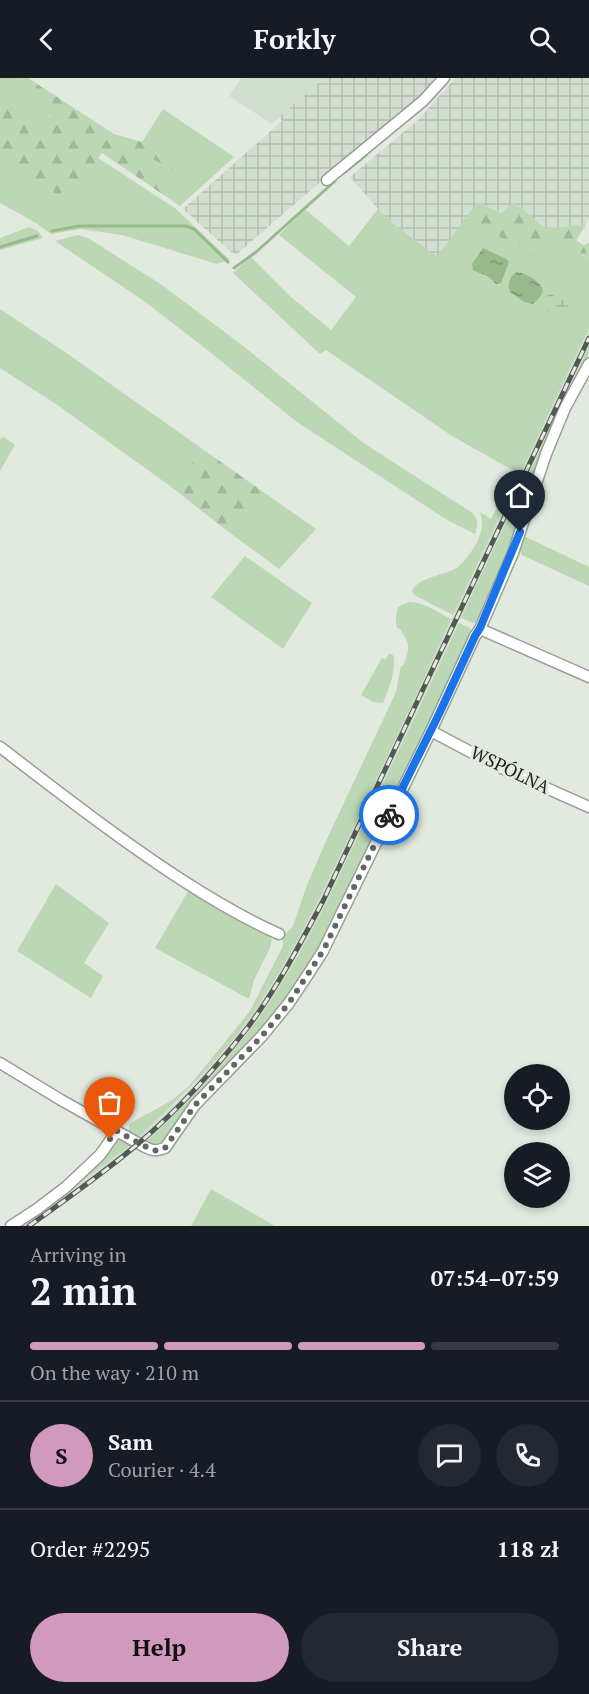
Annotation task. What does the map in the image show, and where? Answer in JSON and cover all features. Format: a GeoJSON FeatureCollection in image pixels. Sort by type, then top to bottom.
{"type":"FeatureCollection","features":[{"type":"Feature","properties":{"kind":"street"},"geometry":{"type":"LineString","coordinates":[[327,180],[423,101],[444,78]]}},
{"type":"Feature","properties":{"kind":"street"},"geometry":{"type":"LineString","coordinates":[[0,1063],[139,1144],[158,1151],[165,1148],[195,1105],[262,1036],[289,1003],[323,951],[431,731],[513,553],[546,454],[589,364]]}},
{"type":"Feature","properties":{"kind":"street"},"geometry":{"type":"LineString","coordinates":[[480,628],[589,677]]}},
{"type":"Feature","properties":{"kind":"street","name":"WSPÓLNA"},"geometry":{"type":"LineString","coordinates":[[431,731],[497,766],[589,807]]}},
{"type":"Feature","properties":{"kind":"street"},"geometry":{"type":"LineString","coordinates":[[0,747],[85,814],[143,855],[209,897],[279,934]]}},
{"type":"Feature","properties":{"kind":"street"},"geometry":{"type":"LineString","coordinates":[[11,1226],[66,1187],[100,1155],[117,1131]]}},
{"type":"Feature","properties":{"kind":"shaded area"},"geometry":{"type":"Polygon","coordinates":[[[241,78],[325,78],[272,124],[229,96],[241,78]]]}},
{"type":"Feature","properties":{"kind":"shaded area"},"geometry":{"type":"Polygon","coordinates":[[[325,78],[435,78],[419,97],[237,254],[231,252],[183,209],[282,121],[279,117],[325,78]]]}},
{"type":"Feature","properties":{"kind":"shaded area"},"geometry":{"type":"Polygon","coordinates":[[[455,78],[589,78],[589,218],[586,225],[545,228],[514,202],[503,213],[478,202],[437,258],[378,209],[350,177],[418,120],[455,78]]]}},
{"type":"Feature","properties":{"kind":"shaded area"},"geometry":{"type":"Polygon","coordinates":[[[589,328],[589,346],[328,900],[284,981],[226,1062],[180,1111],[145,1143],[34,1226],[22,1226],[132,1144],[189,1090],[261,1002],[323,892],[589,328]]]}},
{"type":"Feature","properties":{"kind":"green space"},"geometry":{"type":"Polygon","coordinates":[[[0,78],[17,78],[36,89],[51,113],[44,124],[0,97],[0,78]]]}},
{"type":"Feature","properties":{"kind":"green space"},"geometry":{"type":"Polygon","coordinates":[[[17,78],[28,78],[114,134],[142,142],[177,169],[174,172],[143,153],[138,158],[170,184],[182,179],[188,183],[171,200],[102,153],[98,158],[106,163],[65,199],[37,183],[0,159],[0,97],[44,124],[51,114],[33,100],[36,89],[17,78]]]}},
{"type":"Feature","properties":{"kind":"green space"},"geometry":{"type":"Polygon","coordinates":[[[163,109],[234,157],[180,206],[171,200],[187,183],[170,184],[138,158],[143,153],[174,172],[177,169],[142,142],[163,109]]]}},
{"type":"Feature","properties":{"kind":"green space"},"geometry":{"type":"Polygon","coordinates":[[[0,159],[65,199],[106,163],[176,209],[230,260],[217,264],[122,235],[81,229],[51,234],[0,203],[0,159]]]}},
{"type":"Feature","properties":{"kind":"green space"},"geometry":{"type":"Polygon","coordinates":[[[478,202],[502,213],[514,202],[545,228],[586,225],[576,240],[583,245],[589,259],[568,245],[559,242],[534,250],[509,243],[467,216],[478,202]]]}},
{"type":"Feature","properties":{"kind":"green space"},"geometry":{"type":"Polygon","coordinates":[[[305,209],[349,246],[378,209],[396,226],[437,257],[467,216],[509,243],[534,250],[558,241],[588,259],[583,245],[589,243],[589,328],[453,615],[414,595],[412,591],[420,582],[453,570],[463,562],[480,536],[482,525],[480,512],[491,519],[516,472],[452,436],[326,350],[320,354],[233,273],[251,257],[291,297],[331,330],[356,297],[279,235],[305,209]]]}},
{"type":"Feature","properties":{"kind":"green space"},"geometry":{"type":"Polygon","coordinates":[[[29,227],[38,231],[43,238],[0,250],[0,238],[29,227]]]}},
{"type":"Feature","properties":{"kind":"green space"},"geometry":{"type":"Polygon","coordinates":[[[78,235],[88,238],[162,285],[242,345],[365,444],[471,512],[477,522],[475,534],[447,520],[297,422],[144,301],[55,241],[78,235]]]}},
{"type":"Feature","properties":{"kind":"green space"},"geometry":{"type":"Polygon","coordinates":[[[549,294],[572,301],[575,307],[568,319],[558,318],[543,307],[545,298],[549,294]]]}},
{"type":"Feature","properties":{"kind":"green space"},"geometry":{"type":"Polygon","coordinates":[[[0,309],[204,450],[170,486],[56,404],[0,368],[0,309]]]}},
{"type":"Feature","properties":{"kind":"green space"},"geometry":{"type":"Polygon","coordinates":[[[589,346],[584,367],[567,402],[480,621],[473,623],[461,618],[589,346]]]}},
{"type":"Feature","properties":{"kind":"green space"},"geometry":{"type":"Polygon","coordinates":[[[4,437],[15,445],[0,471],[0,439],[4,437]]]}},
{"type":"Feature","properties":{"kind":"green space"},"geometry":{"type":"Polygon","coordinates":[[[204,450],[265,493],[226,530],[170,486],[204,450]]]}},
{"type":"Feature","properties":{"kind":"green space"},"geometry":{"type":"Polygon","coordinates":[[[265,493],[316,529],[279,569],[226,530],[265,493]]]}},
{"type":"Feature","properties":{"kind":"green space"},"geometry":{"type":"Polygon","coordinates":[[[524,536],[589,567],[589,586],[522,555],[519,549],[524,536]]]}},
{"type":"Feature","properties":{"kind":"green space"},"geometry":{"type":"Polygon","coordinates":[[[245,556],[312,603],[283,649],[211,597],[245,556]]]}},
{"type":"Feature","properties":{"kind":"green space"},"geometry":{"type":"Polygon","coordinates":[[[408,602],[425,605],[451,619],[321,895],[287,960],[248,1020],[203,1073],[137,1139],[129,1131],[129,1125],[171,1101],[188,1087],[250,1011],[283,946],[283,936],[293,926],[326,841],[396,692],[401,666],[407,655],[408,643],[400,629],[397,628],[396,615],[398,607],[408,602]]]}},
{"type":"Feature","properties":{"kind":"green space"},"geometry":{"type":"Polygon","coordinates":[[[459,623],[470,628],[473,633],[323,944],[282,1008],[162,1144],[156,1147],[145,1143],[219,1068],[258,1019],[288,974],[327,902],[459,623]]]}},
{"type":"Feature","properties":{"kind":"green space"},"geometry":{"type":"Polygon","coordinates":[[[389,653],[394,656],[390,686],[383,703],[373,702],[361,695],[382,658],[386,660],[389,653]]]}},
{"type":"Feature","properties":{"kind":"green space"},"geometry":{"type":"Polygon","coordinates":[[[56,884],[109,923],[84,963],[103,976],[91,998],[17,951],[56,884]]]}},
{"type":"Feature","properties":{"kind":"green space"},"geometry":{"type":"Polygon","coordinates":[[[190,888],[272,939],[254,980],[249,999],[155,948],[190,888]]]}},
{"type":"Feature","properties":{"kind":"green space"},"geometry":{"type":"Polygon","coordinates":[[[120,1136],[132,1144],[22,1226],[14,1226],[120,1136]]]}},
{"type":"Feature","properties":{"kind":"green space"},"geometry":{"type":"Polygon","coordinates":[[[211,1189],[275,1226],[191,1226],[211,1189]]]}},
{"type":"Feature","properties":{"kind":"water"},"geometry":{"type":"Polygon","coordinates":[[[483,248],[509,262],[501,283],[496,284],[489,277],[473,270],[472,264],[483,248]]]}},
{"type":"Feature","properties":{"kind":"water"},"geometry":{"type":"Polygon","coordinates":[[[517,272],[531,277],[541,286],[541,295],[533,304],[524,302],[510,292],[509,281],[517,272]]]}},
{"type":"Feature","properties":{"kind":"waterway"},"geometry":{"type":"LineString","coordinates":[[345,172],[366,155]]}},
{"type":"Feature","properties":{"kind":"waterway"},"geometry":{"type":"LineString","coordinates":[[234,268],[256,252],[335,181]]}},
{"type":"Feature","properties":{"kind":"waterway"},"geometry":{"type":"LineString","coordinates":[[52,231],[79,226],[186,226],[194,229],[228,262]]}},
{"type":"Feature","properties":{"kind":"waterway"},"geometry":{"type":"LineString","coordinates":[[0,247],[37,236]]}},
{"type":"Feature","properties":{"kind":"railway"},"geometry":{"type":"LineString","coordinates":[[29,1226],[112,1165],[168,1116],[223,1058],[269,997],[323,901],[589,338]]}},
{"type":"Feature","properties":{"kind":"way so far"},"geometry":{"type":"LineString","coordinates":[[110,1139],[117,1131],[152,1150],[158,1151],[165,1148],[195,1105],[262,1036],[289,1003],[323,951],[389,815]]}},
{"type":"Feature","properties":{"kind":"route"},"geometry":{"type":"LineString","coordinates":[[389,815],[480,628],[520,532]]}}]}
